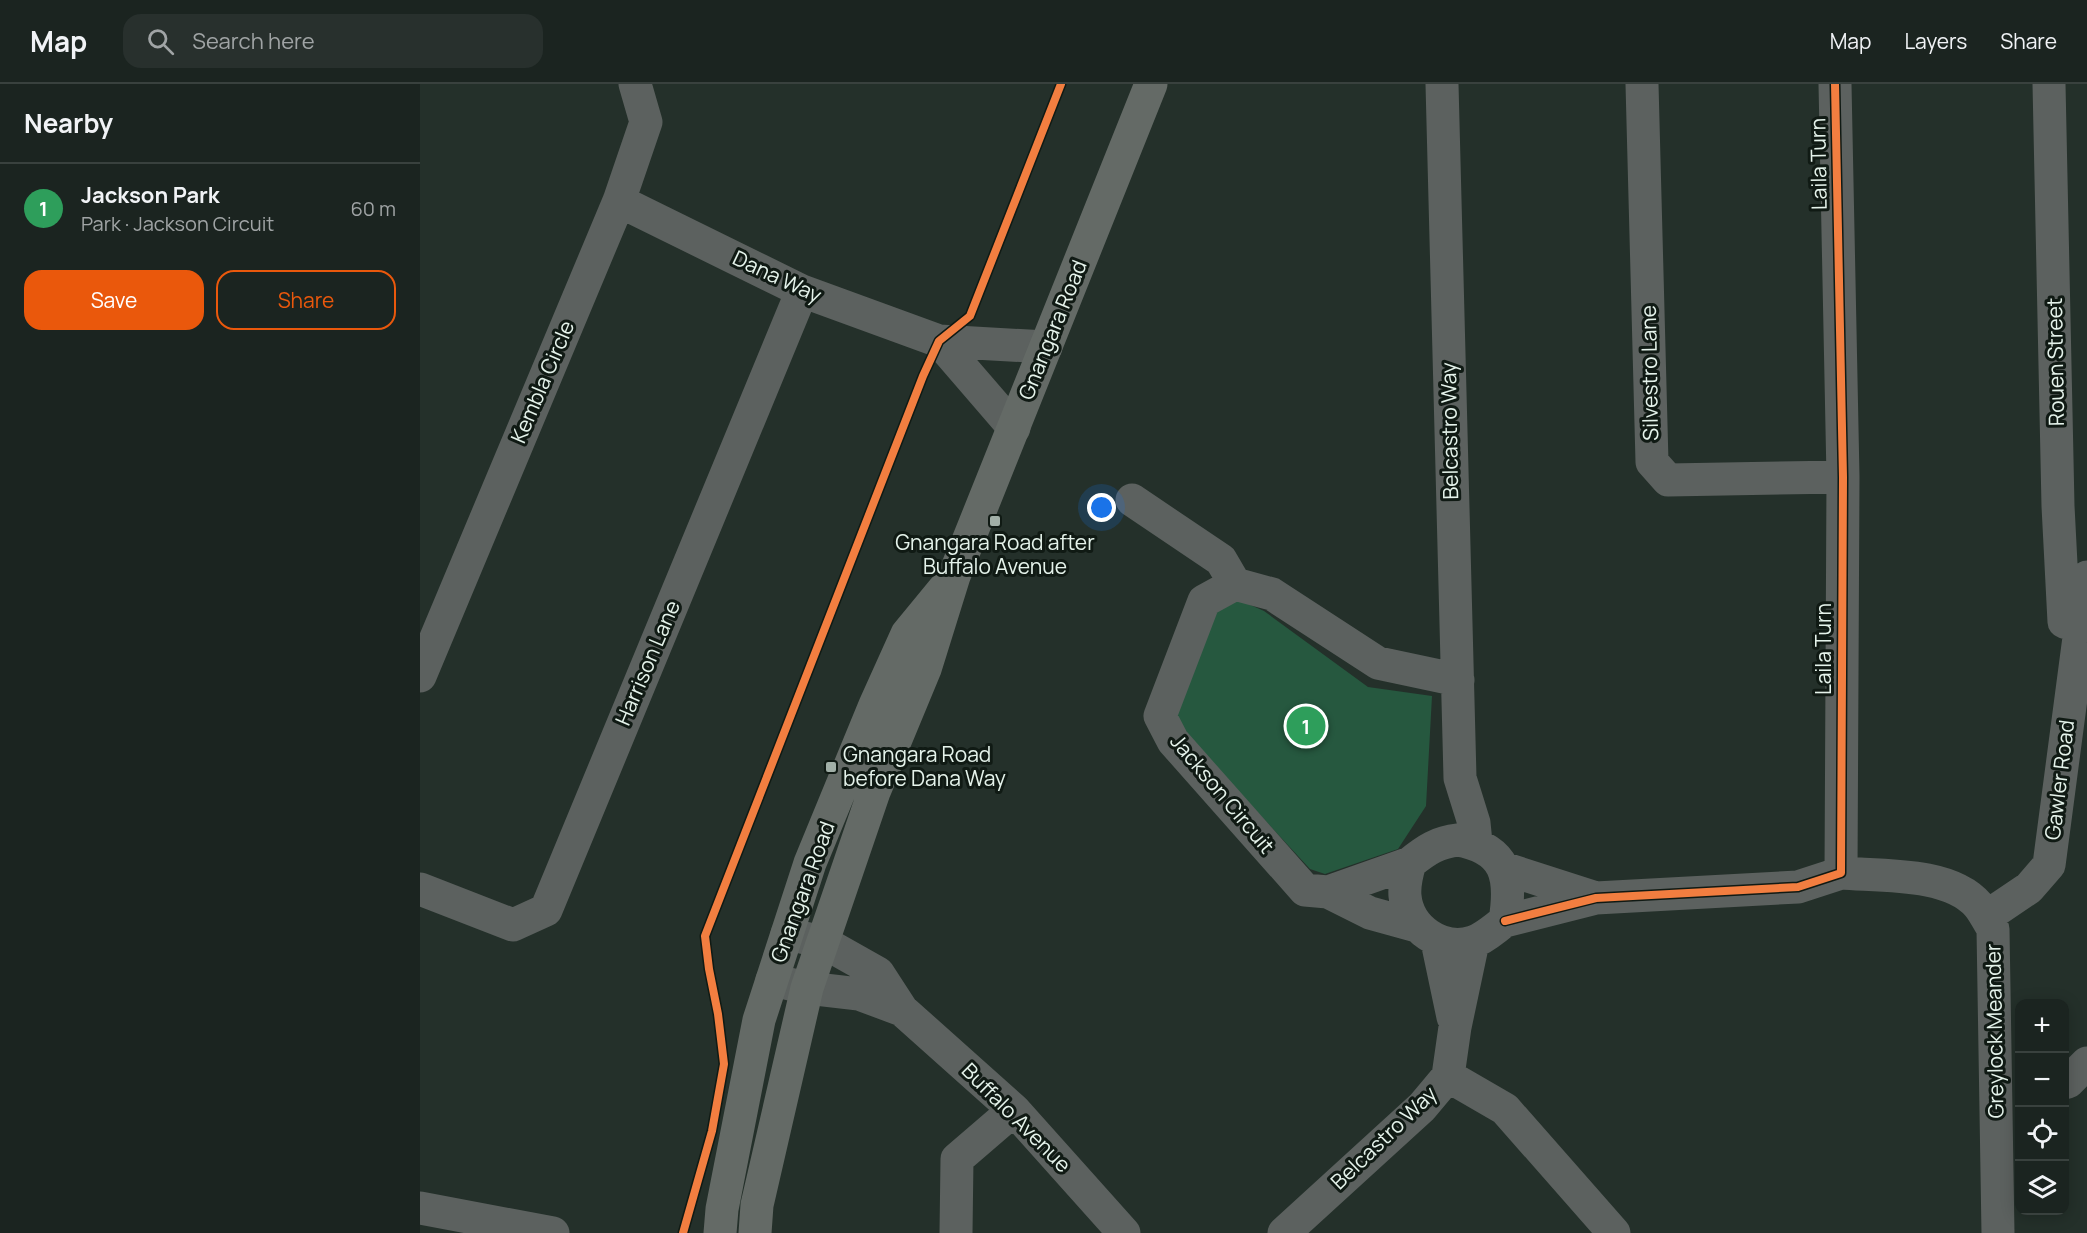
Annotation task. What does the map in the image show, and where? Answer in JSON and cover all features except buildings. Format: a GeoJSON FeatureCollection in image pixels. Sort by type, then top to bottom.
{"type":"FeatureCollection","features":[{"type":"Feature","properties":{"kind":"main road","name":"Gnangara Road"},"geometry":{"type":"LineString","coordinates":[[755,1233],[757,1205],[807,988],[874,792],[925,669],[954,576],[1151,84]]}},
{"type":"Feature","properties":{"kind":"main road","name":"Gnangara Road"},"geometry":{"type":"LineString","coordinates":[[720,1233],[722,1209],[759,1020],[810,863],[907,634],[954,576]]}},
{"type":"Feature","properties":{"kind":"street","name":"Kembla Circle"},"geometry":{"type":"LineString","coordinates":[[420,676],[619,201],[646,122],[635,84]]}},
{"type":"Feature","properties":{"kind":"street","name":"Belcastro Way"},"geometry":{"type":"LineString","coordinates":[[1442,84],[1460,778],[1474,823],[1476,843]]}},
{"type":"Feature","properties":{"kind":"street","name":"Silvestro Lane"},"geometry":{"type":"LineString","coordinates":[[1642,84],[1652,462],[1668,480],[1843,477]]}},
{"type":"Feature","properties":{"kind":"street","name":"Laila Turn"},"geometry":{"type":"LineString","coordinates":[[1835,84],[1843,477],[1841,873]]}},
{"type":"Feature","properties":{"kind":"street","name":"Rouen Street"},"geometry":{"type":"LineString","coordinates":[[2049,84],[2058,506],[2064,622],[2080,627]]}},
{"type":"Feature","properties":{"kind":"street","name":"Dana Way"},"geometry":{"type":"LineString","coordinates":[[619,201],[802,291],[939,341],[1046,347]]}},
{"type":"Feature","properties":{"kind":"street","name":"Harrison Lane"},"geometry":{"type":"LineString","coordinates":[[420,889],[513,925],[546,910],[802,291]]}},
{"type":"Feature","properties":{"kind":"street","name":"Dana Way"},"geometry":{"type":"LineString","coordinates":[[939,341],[1014,428]]}},
{"type":"Feature","properties":{"kind":"street"},"geometry":{"type":"LineString","coordinates":[[1132,500],[1221,560],[1234,584],[1272,594],[1378,663],[1458,680]]}},
{"type":"Feature","properties":{"kind":"street","name":"Gawler Road"},"geometry":{"type":"LineString","coordinates":[[1986,917],[2029,888],[2049,865],[2087,577]]}},
{"type":"Feature","properties":{"kind":"street","name":"Jackson Circuit"},"geometry":{"type":"LineString","coordinates":[[1234,584],[1204,601],[1160,717],[1173,741],[1305,890],[1328,892],[1370,913],[1427,933]]}},
{"type":"Feature","properties":{"kind":"street","name":"Belcastro Way"},"geometry":{"type":"LineString","coordinates":[[1441,842],[1460,778]]}},
{"type":"Feature","properties":{"kind":"street"},"geometry":{"type":"LineString","coordinates":[[1328,892],[1410,863],[1441,842],[1458,840],[1476,843],[1492,853],[1503,868],[1509,886],[1505,921]]}},
{"type":"Feature","properties":{"kind":"street"},"geometry":{"type":"LineString","coordinates":[[1410,863],[1404,895],[1409,914],[1427,933],[1456,945],[1473,942],[1505,921],[1596,898],[1798,887],[1841,873]]}},
{"type":"Feature","properties":{"kind":"street"},"geometry":{"type":"LineString","coordinates":[[1503,868],[1596,898]]}},
{"type":"Feature","properties":{"kind":"street","name":"Greylock Meander"},"geometry":{"type":"LineString","coordinates":[[1841,873],[1916,878],[1955,887],[1978,904],[1993,929],[2008,1091],[1998,1233]]}},
{"type":"Feature","properties":{"kind":"street","name":"Belcastro Way"},"geometry":{"type":"LineString","coordinates":[[1427,933],[1455,1027]]}},
{"type":"Feature","properties":{"kind":"street","name":"Buffalo Avenue"},"geometry":{"type":"LineString","coordinates":[[787,934],[823,942],[878,974],[902,1010],[1014,1110],[1124,1233]]}},
{"type":"Feature","properties":{"kind":"street","name":"Belcastro Way"},"geometry":{"type":"LineString","coordinates":[[1284,1233],[1422,1107],[1448,1076],[1455,1027],[1473,942]]}},
{"type":"Feature","properties":{"kind":"street","name":"Buffalo Avenue"},"geometry":{"type":"LineString","coordinates":[[772,980],[807,988],[859,994],[902,1010]]}},
{"type":"Feature","properties":{"kind":"street"},"geometry":{"type":"LineString","coordinates":[[2069,1081],[2087,1063]]}},
{"type":"Feature","properties":{"kind":"street"},"geometry":{"type":"LineString","coordinates":[[1448,1076],[1505,1109],[1614,1233]]}},
{"type":"Feature","properties":{"kind":"street"},"geometry":{"type":"LineString","coordinates":[[956,1233],[957,1159],[1014,1110]]}},
{"type":"Feature","properties":{"kind":"street"},"geometry":{"type":"LineString","coordinates":[[420,1208],[553,1233]]}},
{"type":"Feature","properties":{"kind":"green space"},"geometry":{"type":"Polygon","coordinates":[[[1237,599],[1264,611],[1368,687],[1432,696],[1426,806],[1398,849],[1325,874],[1310,869],[1190,739],[1172,714],[1215,609],[1237,599]]]}},
{"type":"Feature","properties":{"kind":"cycle path"},"geometry":{"type":"LineString","coordinates":[[683,1233],[712,1131],[724,1064],[705,936],[923,376],[939,341],[970,316],[1061,84]]}},
{"type":"Feature","properties":{"kind":"cycle path"},"geometry":{"type":"LineString","coordinates":[[1505,921],[1596,898],[1798,887],[1841,873],[1843,477],[1835,84]]}},
{"type":"Feature","properties":{"kind":"place","name":"Gnangara Road after Buffalo Avenue"},"geometry":{"type":"Point","coordinates":[995,521]}},
{"type":"Feature","properties":{"kind":"place","name":"Jackson Park"},"geometry":{"type":"Point","coordinates":[1306,726]}},
{"type":"Feature","properties":{"kind":"place","name":"Gnangara Road before Dana Way"},"geometry":{"type":"Point","coordinates":[831,767]}}]}
